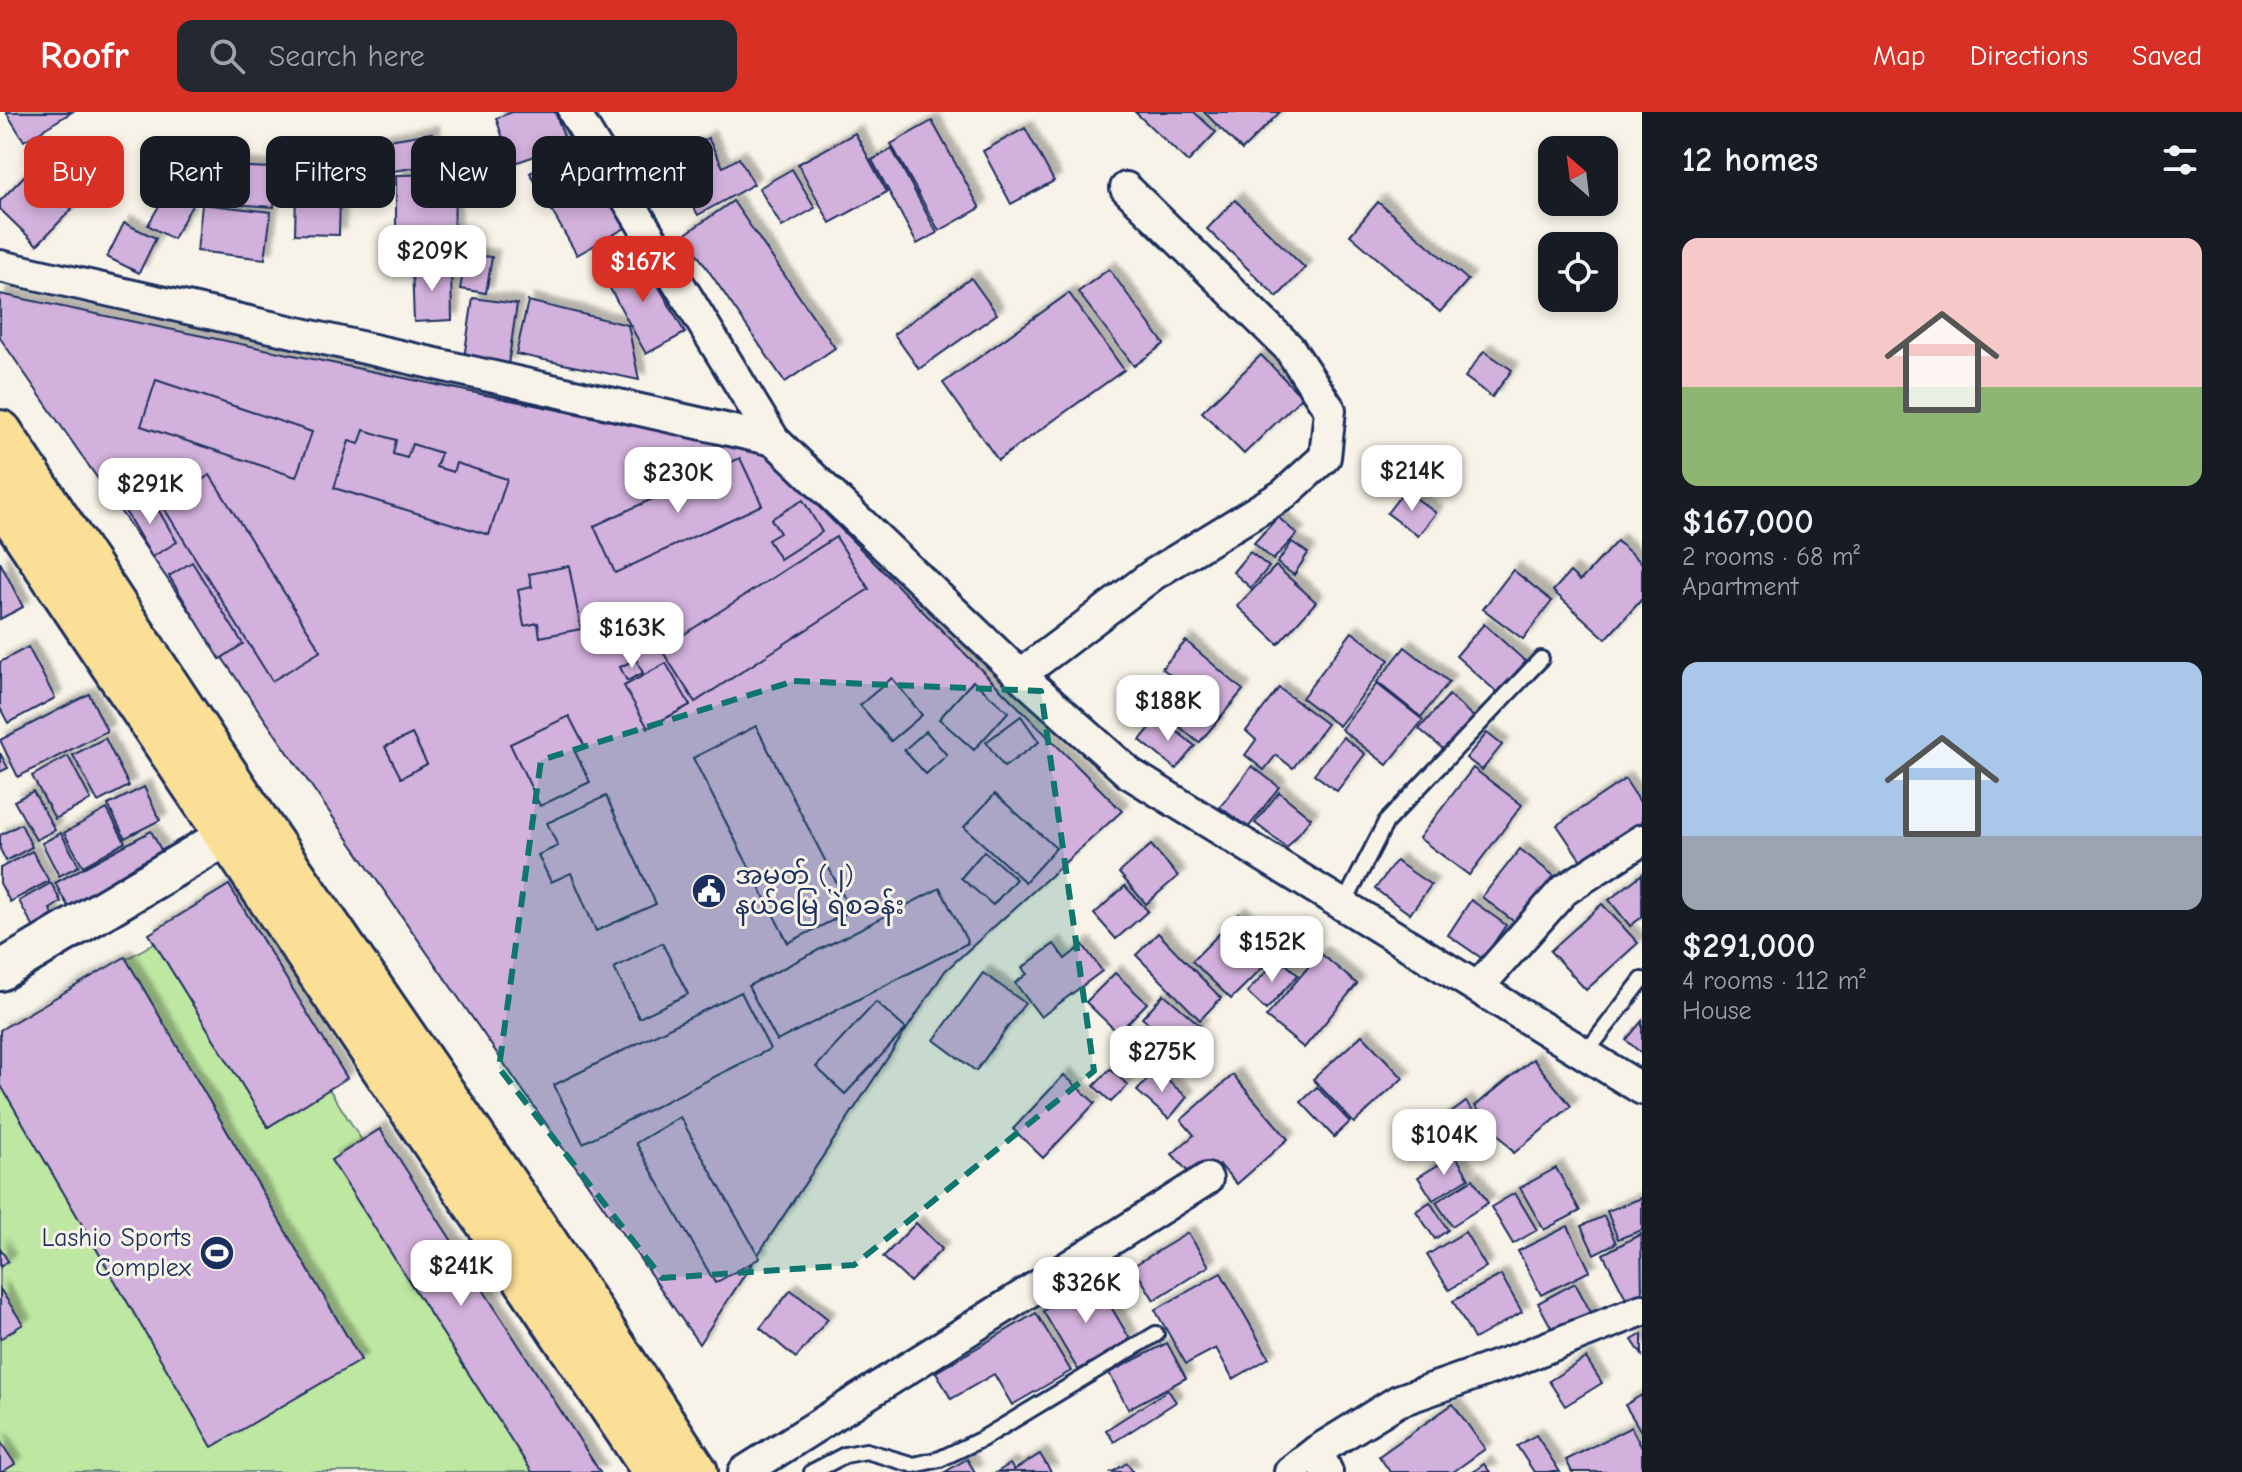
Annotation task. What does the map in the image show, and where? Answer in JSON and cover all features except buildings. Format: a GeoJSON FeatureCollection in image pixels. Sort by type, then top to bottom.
{"type":"FeatureCollection","features":[{"type":"Feature","properties":{"kind":"main road"},"geometry":{"type":"LineString","coordinates":[[0,433],[241,828],[656,1472]]}},
{"type":"Feature","properties":{"kind":"main road"},"geometry":{"type":"LineString","coordinates":[[0,496],[545,1243],[695,1472]]}},
{"type":"Feature","properties":{"kind":"street"},"geometry":{"type":"LineString","coordinates":[[574,112],[774,440],[1020,675],[1129,773],[1642,1089]]}},
{"type":"Feature","properties":{"kind":"street"},"geometry":{"type":"LineString","coordinates":[[1020,675],[1154,574],[1283,495],[1325,457],[1330,410],[1289,348],[1126,188]]}},
{"type":"Feature","properties":{"kind":"street"},"geometry":{"type":"LineString","coordinates":[[0,266],[774,440]]}},
{"type":"Feature","properties":{"kind":"street"},"geometry":{"type":"LineString","coordinates":[[0,971],[241,828]]}},
{"type":"Feature","properties":{"kind":"street"},"geometry":{"type":"LineString","coordinates":[[1478,987],[1563,891],[1642,840]]}},
{"type":"Feature","properties":{"kind":"street"},"geometry":{"type":"LineString","coordinates":[[744,1472],[1207,1179]]}},
{"type":"Feature","properties":{"kind":"street"},"geometry":{"type":"LineString","coordinates":[[1290,1472],[1322,1461],[1398,1401],[1642,1310]]}},
{"type":"Feature","properties":{"kind":"lane"},"geometry":{"type":"LineString","coordinates":[[1344,904],[1386,822],[1541,659]]}},
{"type":"Feature","properties":{"kind":"lane"},"geometry":{"type":"LineString","coordinates":[[1585,1054],[1642,980]]}},
{"type":"Feature","properties":{"kind":"lane"},"geometry":{"type":"LineString","coordinates":[[812,1472],[827,1461],[866,1451],[914,1465],[940,1459],[982,1439],[1156,1334]]}},
{"type":"Feature","properties":{"kind":"highlighted area"},"geometry":{"type":"Polygon","coordinates":[[[794,681],[1041,691],[1094,1071],[854,1265],[662,1278],[499,1068],[541,760],[794,681]]]}},
{"type":"Feature","properties":{"kind":"green space","name":"Lashio Sports Complex"},"geometry":{"type":"Polygon","coordinates":[[[214,908],[573,1472],[0,1472],[0,1033],[214,908]]]}},
{"type":"Feature","properties":{"kind":"place","name":"အမှတ် (၂) နယ်မြေ ရဲစခန်း"},"geometry":{"type":"Point","coordinates":[709,891]}},
{"type":"Feature","properties":{"kind":"place","name":"Lashio Sports Complex"},"geometry":{"type":"Point","coordinates":[217,1253]}}]}
